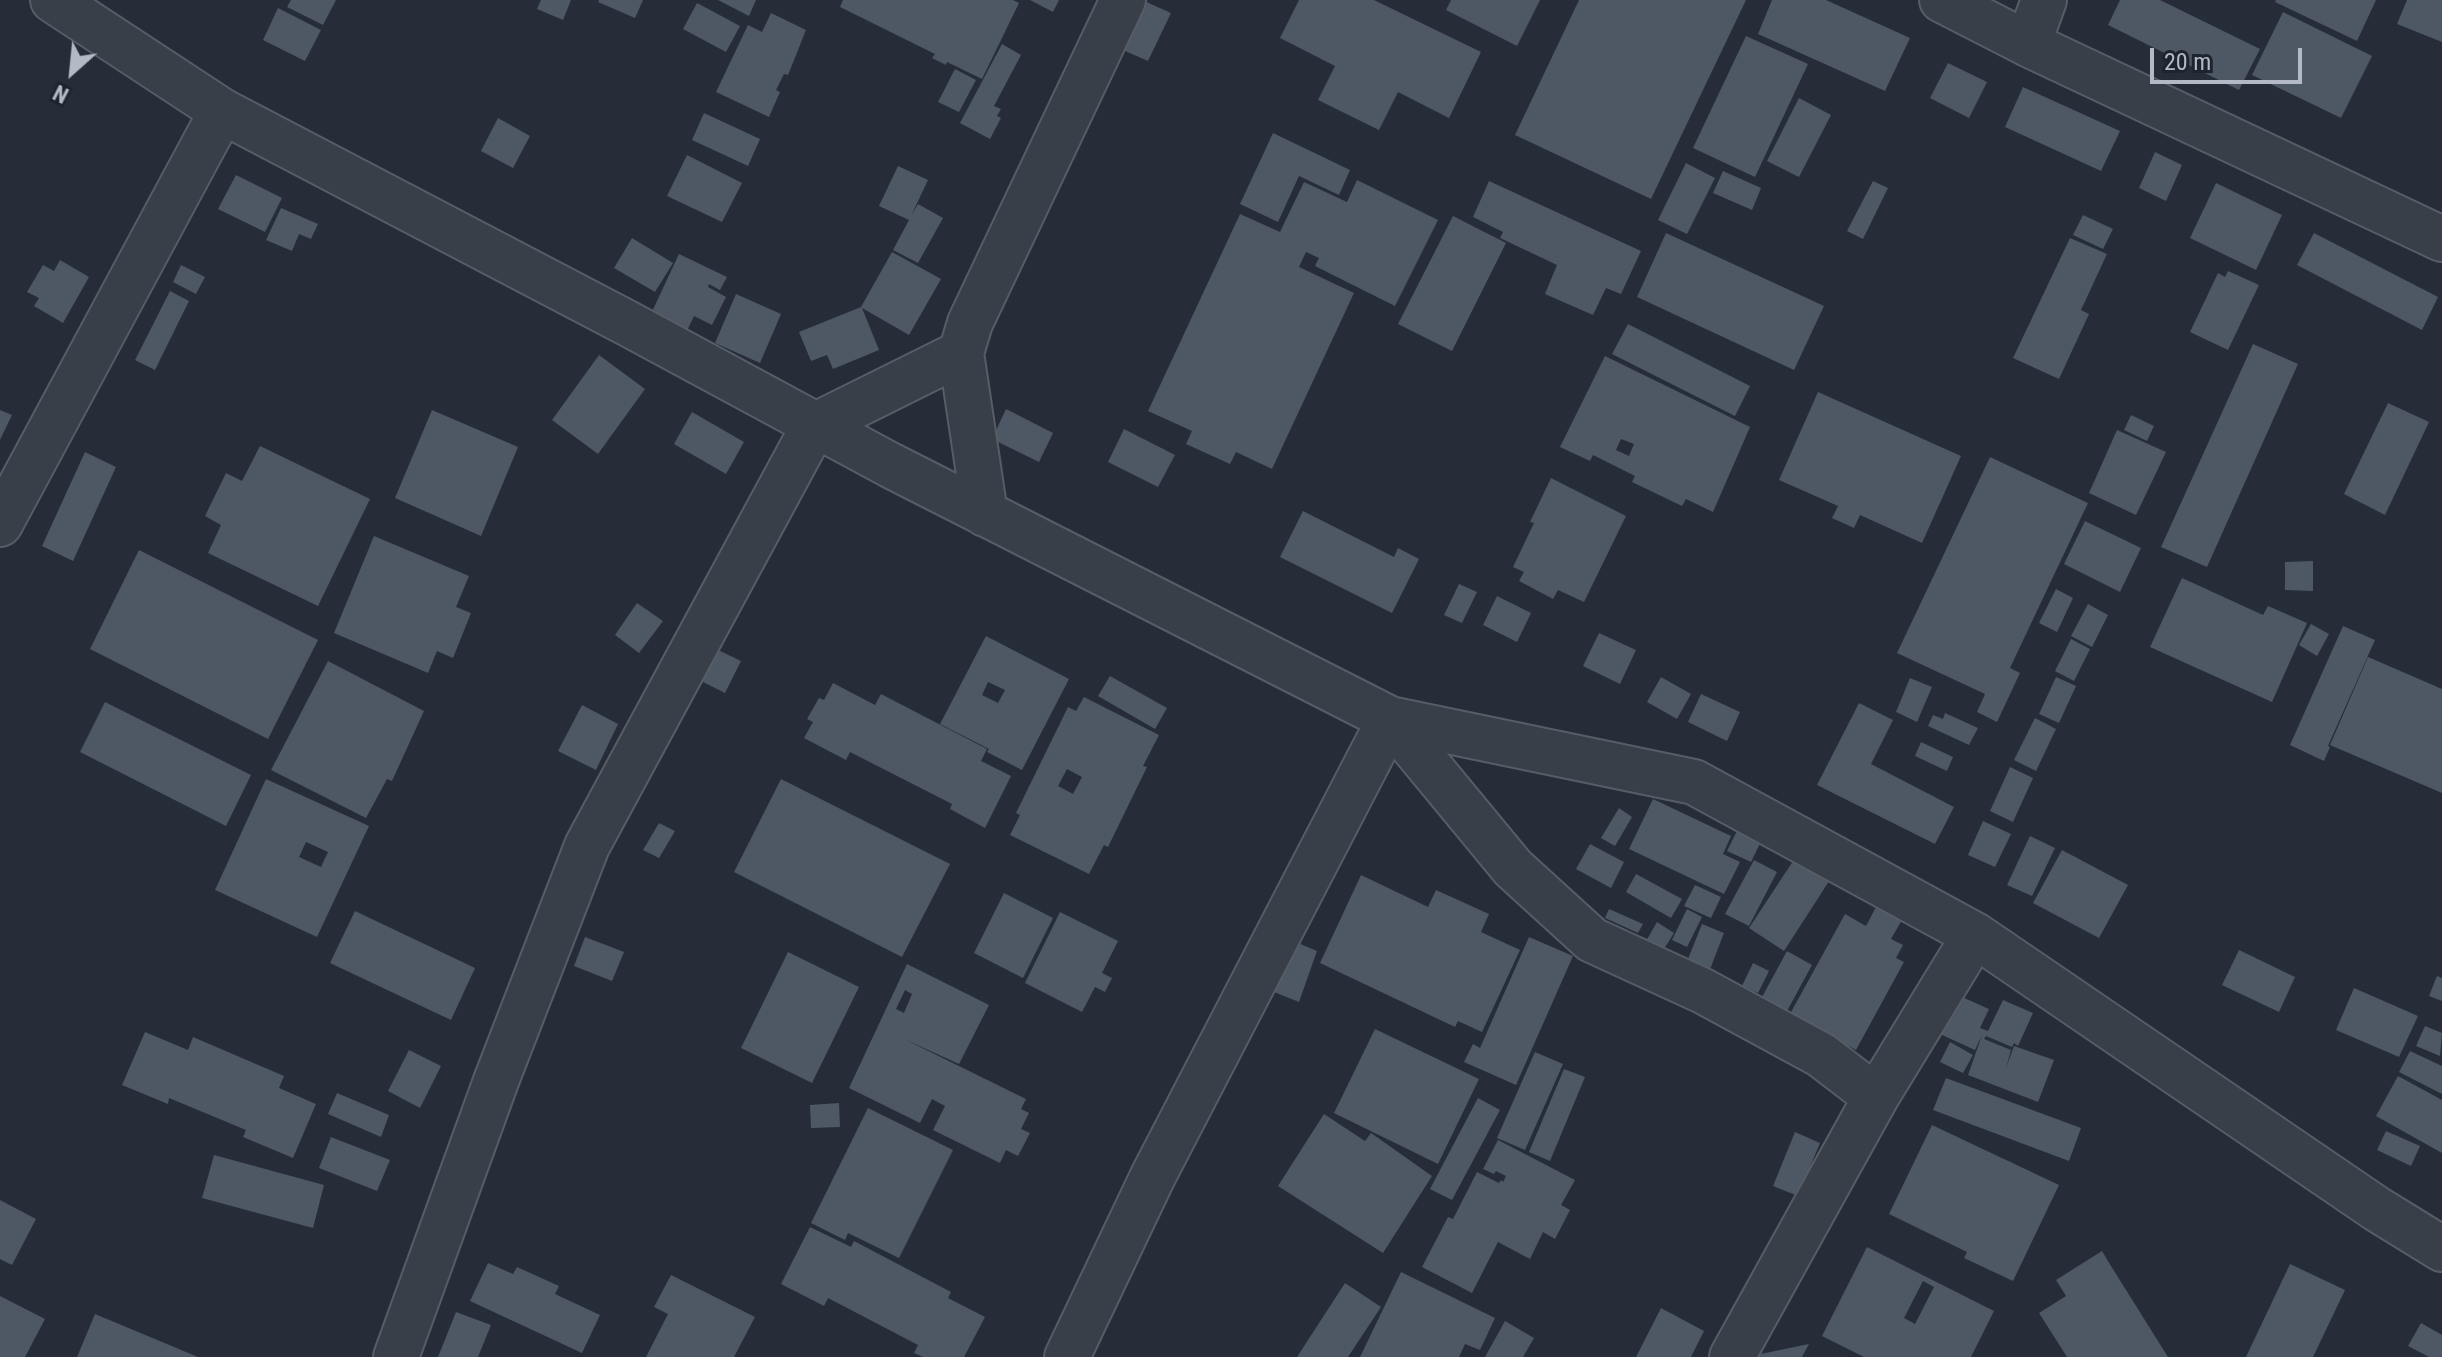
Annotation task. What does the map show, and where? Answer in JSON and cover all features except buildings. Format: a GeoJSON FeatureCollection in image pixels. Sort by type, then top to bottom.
{"type":"FeatureCollection","features":[{"type":"Feature","properties":{"kind":"street"},"geometry":{"type":"LineString","coordinates":[[53,0],[222,111],[627,323],[814,426],[1390,719],[1694,782],[1975,935],[2377,1209],[2442,1249]]}},
{"type":"Feature","properties":{"kind":"street"},"geometry":{"type":"LineString","coordinates":[[985,514],[961,353],[970,323],[1123,0]]}},
{"type":"Feature","properties":{"kind":"street"},"geometry":{"type":"LineString","coordinates":[[1942,0],[2028,44],[2442,239]]}},
{"type":"Feature","properties":{"kind":"street"},"geometry":{"type":"LineString","coordinates":[[2028,44],[2044,0]]}},
{"type":"Feature","properties":{"kind":"street"},"geometry":{"type":"LineString","coordinates":[[0,524],[222,111]]}},
{"type":"Feature","properties":{"kind":"street"},"geometry":{"type":"LineString","coordinates":[[396,1357],[496,1081],[587,846],[814,426],[961,353]]}},
{"type":"Feature","properties":{"kind":"street"},"geometry":{"type":"LineString","coordinates":[[1390,719],[1513,868],[1592,940],[1703,991],[1821,1055],[1876,1097]]}},
{"type":"Feature","properties":{"kind":"street"},"geometry":{"type":"LineString","coordinates":[[1067,1357],[1153,1176],[1390,719]]}},
{"type":"Feature","properties":{"kind":"street"},"geometry":{"type":"LineString","coordinates":[[1732,1357],[1876,1097],[1975,935]]}}]}
